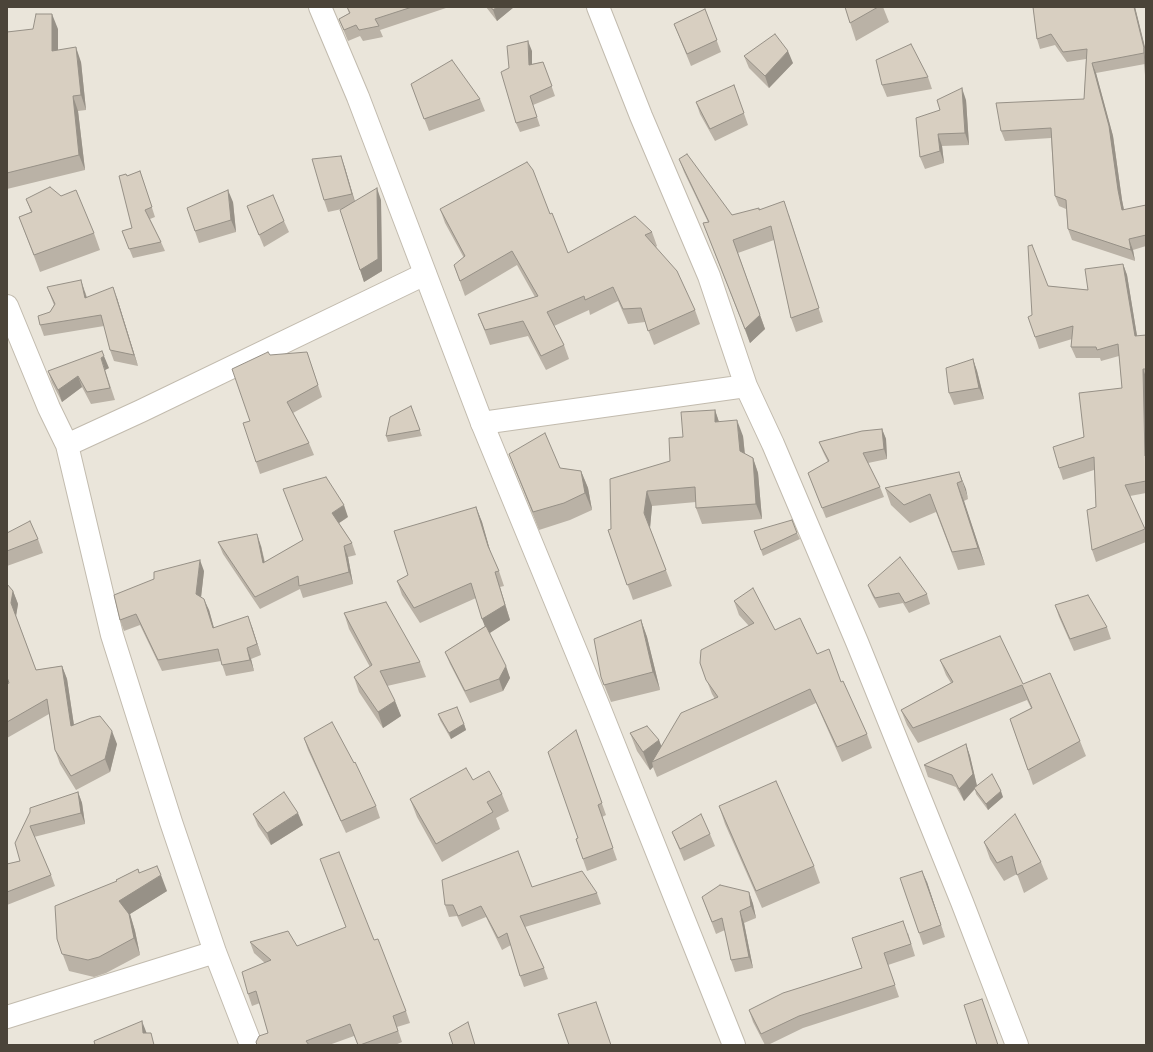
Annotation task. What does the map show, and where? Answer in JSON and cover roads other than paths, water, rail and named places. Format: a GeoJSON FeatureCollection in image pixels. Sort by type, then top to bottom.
{"type":"FeatureCollection","features":[{"type":"Feature","properties":{"kind":"street"},"geometry":{"type":"LineString","coordinates":[[320,7],[358,97],[482,424],[599,707],[734,1045]]}},
{"type":"Feature","properties":{"kind":"street"},"geometry":{"type":"LineString","coordinates":[[598,7],[641,116],[709,276],[746,386],[860,650],[956,888],[1017,1045]]}},
{"type":"Feature","properties":{"kind":"street"},"geometry":{"type":"LineString","coordinates":[[67,444],[141,411],[425,274]]}},
{"type":"Feature","properties":{"kind":"street"},"geometry":{"type":"LineString","coordinates":[[7,306],[49,408],[67,444],[112,635],[215,952],[251,1045]]}},
{"type":"Feature","properties":{"kind":"street"},"geometry":{"type":"LineString","coordinates":[[482,424],[746,386]]}},
{"type":"Feature","properties":{"kind":"street"},"geometry":{"type":"LineString","coordinates":[[7,1017],[215,952]]}}]}
